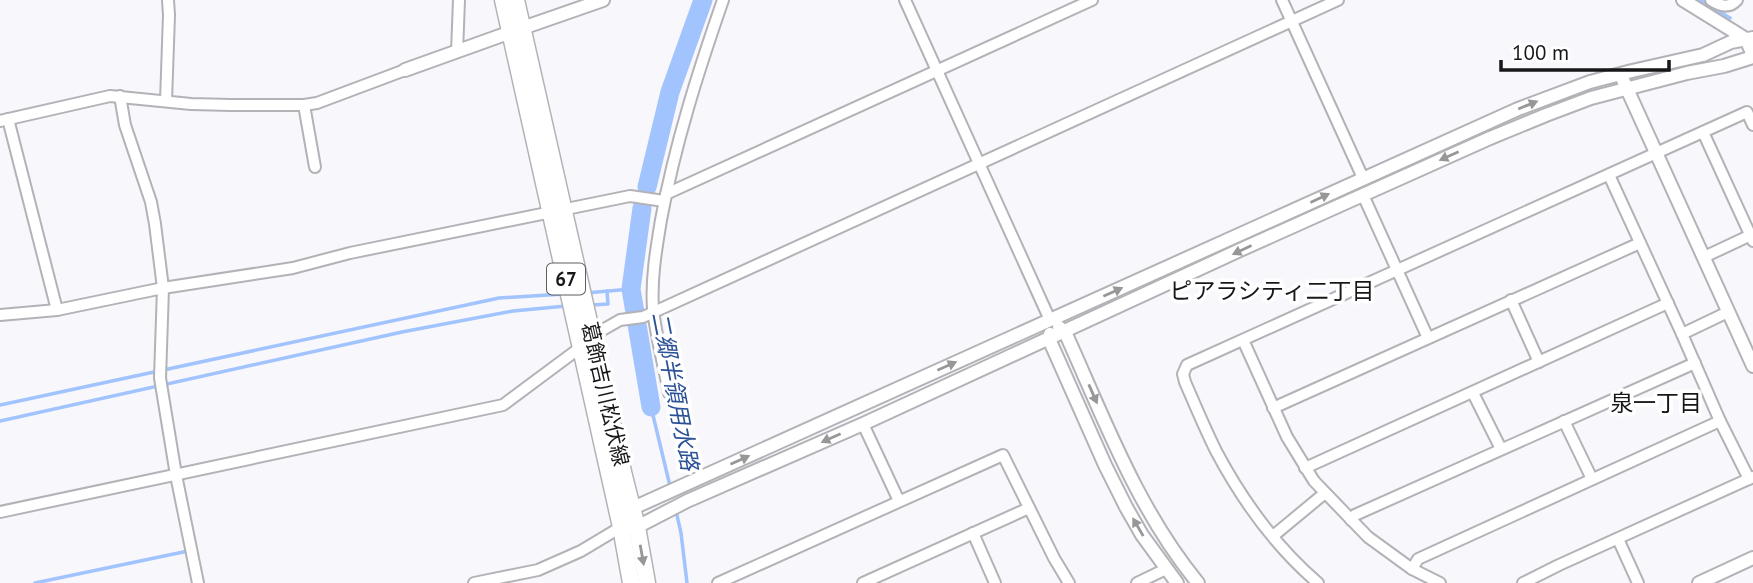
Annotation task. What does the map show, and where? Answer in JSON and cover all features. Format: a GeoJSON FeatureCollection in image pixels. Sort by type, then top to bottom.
{"type":"FeatureCollection","features":[{"type":"Feature","properties":{"kind":"main road","name":"葛飾吉川松伏線"},"geometry":{"type":"LineString","coordinates":[[503,0],[517,30]]}},
{"type":"Feature","properties":{"kind":"main road","name":"葛飾吉川松伏線"},"geometry":{"type":"LineString","coordinates":[[516,0],[517,30],[557,211],[629,527],[647,583]]}},
{"type":"Feature","properties":{"kind":"main road","name":"葛飾吉川松伏線"},"geometry":{"type":"LineString","coordinates":[[587,342],[633,508],[629,527],[631,583]]}},
{"type":"Feature","properties":{"kind":"street"},"geometry":{"type":"LineString","coordinates":[[166,101],[168,0]]}},
{"type":"Feature","properties":{"kind":"street"},"geometry":{"type":"LineString","coordinates":[[457,51],[459,0]]}},
{"type":"Feature","properties":{"kind":"street"},"geometry":{"type":"LineString","coordinates":[[57,310],[4,120],[110,96],[243,106],[317,103],[603,0]]}},
{"type":"Feature","properties":{"kind":"street"},"geometry":{"type":"LineString","coordinates":[[670,393],[648,314],[654,259],[677,146],[723,0]]}},
{"type":"Feature","properties":{"kind":"street"},"geometry":{"type":"LineString","coordinates":[[905,0],[1050,320],[1065,332],[1127,472],[1145,506],[1198,583]]}},
{"type":"Feature","properties":{"kind":"street"},"geometry":{"type":"LineString","coordinates":[[0,315],[57,310],[163,288],[293,268],[350,253],[630,196],[665,197],[1093,0]]}},
{"type":"Feature","properties":{"kind":"street"},"geometry":{"type":"LineString","coordinates":[[1282,0],[1363,178]]}},
{"type":"Feature","properties":{"kind":"street"},"geometry":{"type":"LineString","coordinates":[[0,512],[503,405],[620,320],[648,314],[1338,0]]}},
{"type":"Feature","properties":{"kind":"street"},"geometry":{"type":"LineString","coordinates":[[474,583],[538,569],[581,551],[1478,143],[1546,115],[1627,88],[1724,66],[1753,56],[1749,39],[1683,0]]}},
{"type":"Feature","properties":{"kind":"street"},"geometry":{"type":"LineString","coordinates":[[1711,0],[1726,6],[1737,0]]}},
{"type":"Feature","properties":{"kind":"street"},"geometry":{"type":"LineString","coordinates":[[633,508],[1518,109],[1620,74],[1703,55],[1731,42],[1749,39]]}},
{"type":"Feature","properties":{"kind":"street"},"geometry":{"type":"LineString","coordinates":[[1620,74],[1753,366]]}},
{"type":"Feature","properties":{"kind":"street"},"geometry":{"type":"LineString","coordinates":[[120,96],[125,125],[151,202],[163,288],[160,377],[198,583]]}},
{"type":"Feature","properties":{"kind":"street"},"geometry":{"type":"LineString","coordinates":[[304,105],[315,167]]}},
{"type":"Feature","properties":{"kind":"street"},"geometry":{"type":"LineString","coordinates":[[1318,583],[1307,574],[1250,508],[1216,450],[1185,382],[1183,374],[1187,365],[1747,112],[1753,125]]}},
{"type":"Feature","properties":{"kind":"street"},"geometry":{"type":"LineString","coordinates":[[1703,132],[1752,237],[1704,257]]}},
{"type":"Feature","properties":{"kind":"street"},"geometry":{"type":"LineString","coordinates":[[1523,583],[1751,478],[1720,421],[1609,175]]}},
{"type":"Feature","properties":{"kind":"street"},"geometry":{"type":"LineString","coordinates":[[1363,195],[1428,338]]}},
{"type":"Feature","properties":{"kind":"street"},"geometry":{"type":"LineString","coordinates":[[1273,408],[1640,243]]}},
{"type":"Feature","properties":{"kind":"street"},"geometry":{"type":"LineString","coordinates":[[1511,300],[1539,362]]}},
{"type":"Feature","properties":{"kind":"street"},"geometry":{"type":"LineString","coordinates":[[1306,468],[1668,303]]}},
{"type":"Feature","properties":{"kind":"street"},"geometry":{"type":"LineString","coordinates":[[1682,334],[1728,312]]}},
{"type":"Feature","properties":{"kind":"street"},"geometry":{"type":"LineString","coordinates":[[1050,320],[1049,339],[1100,453],[1142,535],[1177,583]]}},
{"type":"Feature","properties":{"kind":"street"},"geometry":{"type":"LineString","coordinates":[[1243,340],[1287,437],[1325,493],[1368,537],[1412,569],[1440,583]]}},
{"type":"Feature","properties":{"kind":"street"},"geometry":{"type":"LineString","coordinates":[[1351,520],[1355,515],[1695,363]]}},
{"type":"Feature","properties":{"kind":"street"},"geometry":{"type":"LineString","coordinates":[[1473,393],[1501,449]]}},
{"type":"Feature","properties":{"kind":"street"},"geometry":{"type":"LineString","coordinates":[[1564,421],[1592,479]]}},
{"type":"Feature","properties":{"kind":"street"},"geometry":{"type":"LineString","coordinates":[[1412,569],[1418,559],[1720,421]]}},
{"type":"Feature","properties":{"kind":"street"},"geometry":{"type":"LineString","coordinates":[[863,424],[899,501]]}},
{"type":"Feature","properties":{"kind":"street"},"geometry":{"type":"LineString","coordinates":[[718,583],[1003,455],[1069,583]]}},
{"type":"Feature","properties":{"kind":"street"},"geometry":{"type":"LineString","coordinates":[[1273,536],[1325,493]]}},
{"type":"Feature","properties":{"kind":"street"},"geometry":{"type":"LineString","coordinates":[[863,583],[1029,508]]}},
{"type":"Feature","properties":{"kind":"street"},"geometry":{"type":"LineString","coordinates":[[973,533],[995,583]]}},
{"type":"Feature","properties":{"kind":"street"},"geometry":{"type":"LineString","coordinates":[[1618,539],[1638,583]]}},
{"type":"Feature","properties":{"kind":"street"},"geometry":{"type":"LineString","coordinates":[[1699,583],[1753,558]]}},
{"type":"Feature","properties":{"kind":"street"},"geometry":{"type":"LineString","coordinates":[[538,569],[541,582]]}},
{"type":"Feature","properties":{"kind":"street"},"geometry":{"type":"LineString","coordinates":[[1137,583],[1166,569]]}},
{"type":"Feature","properties":{"kind":"street"},"geometry":{"type":"LineString","coordinates":[[1298,583],[1307,574]]}},
{"type":"Feature","properties":{"kind":"waterway","name":"二郷半領用水路"},"geometry":{"type":"LineString","coordinates":[[647,187],[670,92],[703,0]]}},
{"type":"Feature","properties":{"kind":"waterway"},"geometry":{"type":"LineString","coordinates":[[1700,0],[1730,18]]}},
{"type":"Feature","properties":{"kind":"waterway","name":"二郷半領用水路"},"geometry":{"type":"LineString","coordinates":[[642,208],[631,289],[651,407]]}},
{"type":"Feature","properties":{"kind":"waterway"},"geometry":{"type":"LineString","coordinates":[[586,293],[631,289]]}},
{"type":"Feature","properties":{"kind":"waterway"},"geometry":{"type":"LineString","coordinates":[[592,305],[608,304],[607,291]]}},
{"type":"Feature","properties":{"kind":"waterway"},"geometry":{"type":"LineString","coordinates":[[0,405],[499,298],[564,294]]}},
{"type":"Feature","properties":{"kind":"waterway"},"geometry":{"type":"LineString","coordinates":[[0,421],[402,332],[513,311],[566,306]]}},
{"type":"Feature","properties":{"kind":"waterway","name":"二郷半領用水路"},"geometry":{"type":"LineString","coordinates":[[651,407],[670,486]]}},
{"type":"Feature","properties":{"kind":"waterway","name":"二郷半領用水路"},"geometry":{"type":"LineString","coordinates":[[676,511],[687,583]]}},
{"type":"Feature","properties":{"kind":"waterway"},"geometry":{"type":"LineString","coordinates":[[35,583],[188,551]]}},
{"type":"Feature","properties":{"kind":"district","name":"ピアラシティ二丁目"},"geometry":{"type":"Point","coordinates":[1272,291]}},
{"type":"Feature","properties":{"kind":"district","name":"泉一丁目"},"geometry":{"type":"Point","coordinates":[1656,403]}}]}
